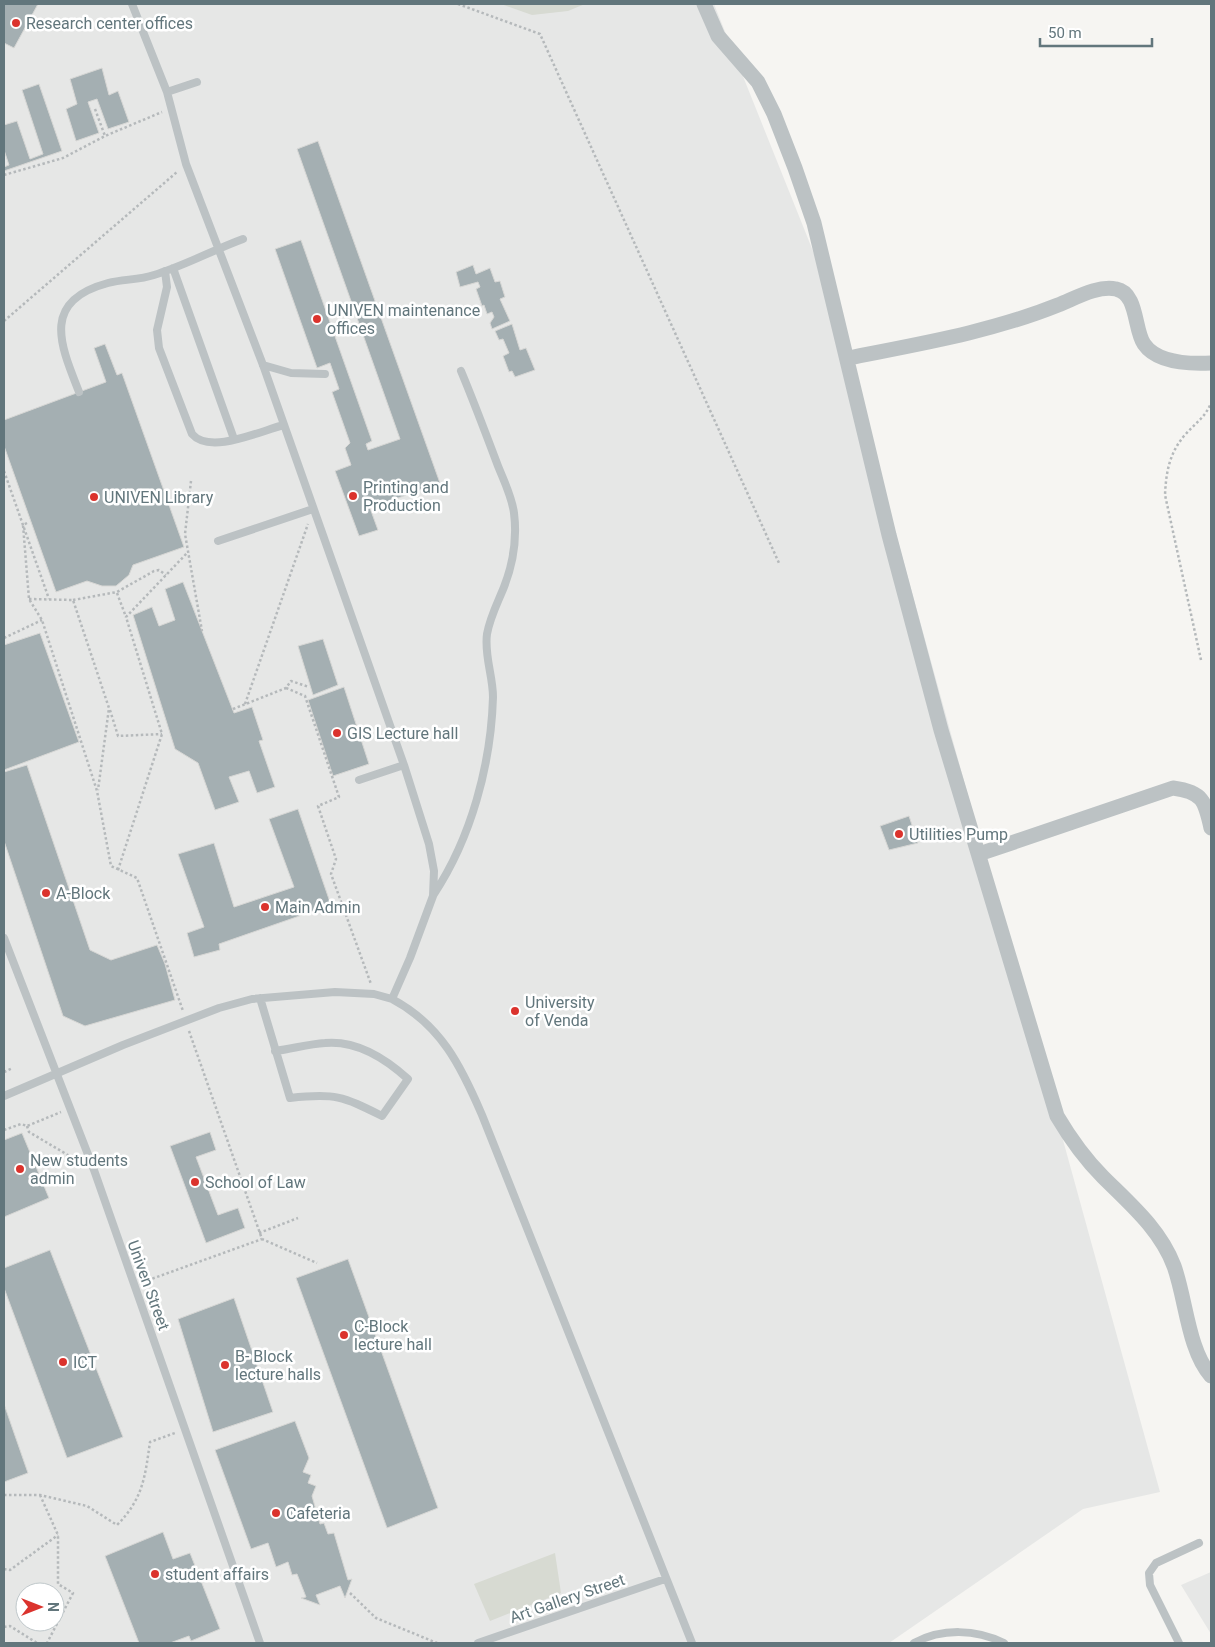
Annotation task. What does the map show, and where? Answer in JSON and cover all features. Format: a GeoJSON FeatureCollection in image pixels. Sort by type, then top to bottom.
{"type":"FeatureCollection","features":[{"type":"Feature","properties":{"kind":"street"},"geometry":{"type":"LineString","coordinates":[[704,4],[718,36],[758,82],[778,123],[814,223],[903,589],[941,730],[1057,1116],[1069,1136],[1102,1176],[1141,1215],[1164,1244],[1182,1293],[1202,1366],[1211,1376]]}},
{"type":"Feature","properties":{"kind":"street"},"geometry":{"type":"LineString","coordinates":[[848,358],[986,329],[1085,294],[1102,289],[1116,289],[1125,294],[1144,344],[1151,351],[1177,361],[1211,363]]}},
{"type":"Feature","properties":{"kind":"street"},"geometry":{"type":"LineString","coordinates":[[979,854],[1173,788],[1188,790],[1199,796],[1206,806],[1211,828]]}},
{"type":"Feature","properties":{"kind":"lane"},"geometry":{"type":"LineString","coordinates":[[132,4],[173,107],[186,164],[263,365],[404,765],[429,844],[434,871],[433,896]]}},
{"type":"Feature","properties":{"kind":"lane"},"geometry":{"type":"LineString","coordinates":[[167,92],[198,82]]}},
{"type":"Feature","properties":{"kind":"lane"},"geometry":{"type":"LineString","coordinates":[[79,392],[63,352],[60,324],[68,305],[90,290],[107,284],[153,276],[243,239]]}},
{"type":"Feature","properties":{"kind":"lane"},"geometry":{"type":"LineString","coordinates":[[173,268],[234,439]]}},
{"type":"Feature","properties":{"kind":"lane"},"geometry":{"type":"LineString","coordinates":[[165,271],[166,287],[157,330],[159,348],[192,434],[196,439],[212,444],[284,425]]}},
{"type":"Feature","properties":{"kind":"lane"},"geometry":{"type":"LineString","coordinates":[[263,365],[291,373],[325,374]]}},
{"type":"Feature","properties":{"kind":"lane"},"geometry":{"type":"LineString","coordinates":[[392,999],[410,958],[433,896],[448,873],[469,821],[490,745],[493,686],[487,663],[487,634],[505,585],[513,554],[514,511],[461,371]]}},
{"type":"Feature","properties":{"kind":"lane"},"geometry":{"type":"LineString","coordinates":[[218,541],[313,509]]}},
{"type":"Feature","properties":{"kind":"lane"},"geometry":{"type":"LineString","coordinates":[[359,780],[404,765]]}},
{"type":"Feature","properties":{"kind":"lane","name":"Univen Street"},"geometry":{"type":"LineString","coordinates":[[4,938],[94,1170],[260,1643]]}},
{"type":"Feature","properties":{"kind":"lane"},"geometry":{"type":"LineString","coordinates":[[4,1096],[57,1075],[123,1045],[219,1008],[260,998],[334,992],[374,994],[392,999],[412,1009],[441,1039],[462,1068],[692,1643]]}},
{"type":"Feature","properties":{"kind":"lane"},"geometry":{"type":"LineString","coordinates":[[260,998],[275,1051],[290,1098],[325,1094],[348,1099],[382,1116],[408,1079],[392,1064],[358,1046],[327,1043],[275,1051]]}},
{"type":"Feature","properties":{"kind":"lane"},"geometry":{"type":"LineString","coordinates":[[1179,1643],[1153,1593],[1149,1573],[1156,1563],[1199,1543]]}},
{"type":"Feature","properties":{"kind":"lane","name":"Art Gallery Street"},"geometry":{"type":"LineString","coordinates":[[478,1643],[665,1579]]}},
{"type":"Feature","properties":{"kind":"lane"},"geometry":{"type":"LineString","coordinates":[[914,1643],[927,1636],[969,1632],[990,1636],[1004,1643]]}},
{"type":"Feature","properties":{"kind":"path"},"geometry":{"type":"LineString","coordinates":[[458,4],[540,34],[779,563]]}},
{"type":"Feature","properties":{"kind":"path"},"geometry":{"type":"LineString","coordinates":[[4,174],[63,158],[105,136],[173,107]]}},
{"type":"Feature","properties":{"kind":"path"},"geometry":{"type":"LineString","coordinates":[[95,109],[105,136]]}},
{"type":"Feature","properties":{"kind":"path"},"geometry":{"type":"LineString","coordinates":[[4,320],[186,164]]}},
{"type":"Feature","properties":{"kind":"path"},"geometry":{"type":"LineString","coordinates":[[1201,660],[1166,495],[1166,471],[1176,447],[1207,413],[1211,403]]}},
{"type":"Feature","properties":{"kind":"path"},"geometry":{"type":"LineString","coordinates":[[4,471],[25,524],[49,600]]}},
{"type":"Feature","properties":{"kind":"path"},"geometry":{"type":"LineString","coordinates":[[190,481],[185,534],[202,631]]}},
{"type":"Feature","properties":{"kind":"path"},"geometry":{"type":"LineString","coordinates":[[245,704],[313,509]]}},
{"type":"Feature","properties":{"kind":"path"},"geometry":{"type":"LineString","coordinates":[[25,524],[29,599],[42,620],[97,791],[110,866],[137,878],[262,1239]]}},
{"type":"Feature","properties":{"kind":"path"},"geometry":{"type":"LineString","coordinates":[[126,617],[188,552]]}},
{"type":"Feature","properties":{"kind":"path"},"geometry":{"type":"LineString","coordinates":[[29,599],[73,600],[117,592],[154,571],[159,570],[166,576]]}},
{"type":"Feature","properties":{"kind":"path"},"geometry":{"type":"LineString","coordinates":[[117,592],[162,734],[118,870]]}},
{"type":"Feature","properties":{"kind":"path"},"geometry":{"type":"LineString","coordinates":[[73,600],[118,736],[162,734]]}},
{"type":"Feature","properties":{"kind":"path"},"geometry":{"type":"LineString","coordinates":[[4,638],[42,620]]}},
{"type":"Feature","properties":{"kind":"path"},"geometry":{"type":"LineString","coordinates":[[233,709],[286,688],[291,681],[309,688]]}},
{"type":"Feature","properties":{"kind":"path"},"geometry":{"type":"LineString","coordinates":[[286,688],[305,696],[340,797],[318,806],[336,859],[331,874],[374,994]]}},
{"type":"Feature","properties":{"kind":"path"},"geometry":{"type":"LineString","coordinates":[[97,791],[109,708]]}},
{"type":"Feature","properties":{"kind":"path"},"geometry":{"type":"LineString","coordinates":[[4,1072],[13,1068]]}},
{"type":"Feature","properties":{"kind":"path"},"geometry":{"type":"LineString","coordinates":[[4,1130],[21,1124],[27,1126],[70,1108]]}},
{"type":"Feature","properties":{"kind":"path"},"geometry":{"type":"LineString","coordinates":[[27,1126],[29,1132],[94,1170]]}},
{"type":"Feature","properties":{"kind":"path"},"geometry":{"type":"LineString","coordinates":[[260,1233],[298,1218]]}},
{"type":"Feature","properties":{"kind":"path"},"geometry":{"type":"LineString","coordinates":[[134,1284],[262,1239],[317,1263]]}},
{"type":"Feature","properties":{"kind":"path"},"geometry":{"type":"LineString","coordinates":[[4,1495],[40,1495],[88,1506],[117,1525],[132,1510],[144,1485],[150,1442],[186,1429]]}},
{"type":"Feature","properties":{"kind":"path"},"geometry":{"type":"LineString","coordinates":[[40,1495],[58,1535],[58,1584],[73,1593],[47,1643]]}},
{"type":"Feature","properties":{"kind":"path"},"geometry":{"type":"LineString","coordinates":[[4,1569],[10,1570],[58,1535]]}},
{"type":"Feature","properties":{"kind":"path"},"geometry":{"type":"LineString","coordinates":[[350,1593],[376,1618],[437,1643]]}},
{"type":"Feature","properties":{"kind":"path"},"geometry":{"type":"LineString","coordinates":[[4,1627],[10,1626],[37,1643]]}},
{"type":"Feature","properties":{"kind":"shaded area","name":"University of Venda"},"geometry":{"type":"Polygon","coordinates":[[[4,4],[714,4],[829,291],[1160,1492],[1083,1509],[889,1643],[4,1643],[4,4]]]}},
{"type":"Feature","properties":{"kind":"shaded area"},"geometry":{"type":"Polygon","coordinates":[[[501,4],[585,4],[568,11],[532,15],[501,4]]]}},
{"type":"Feature","properties":{"kind":"shaded area"},"geometry":{"type":"Polygon","coordinates":[[[555,1553],[561,1593],[490,1621],[474,1584],[555,1553]]]}},
{"type":"Feature","properties":{"kind":"shaded area"},"geometry":{"type":"Polygon","coordinates":[[[1211,1572],[1211,1634],[1181,1585],[1211,1572]]]}},
{"type":"Feature","properties":{"kind":"building","name":"Research center offices"},"geometry":{"type":"Polygon","coordinates":[[[4,4],[38,4],[14,48],[4,43],[4,4]]]}},
{"type":"Feature","properties":{"kind":"building"},"geometry":{"type":"Polygon","coordinates":[[[102,68],[109,95],[118,91],[129,122],[108,129],[97,99],[88,102],[99,133],[76,141],[66,109],[77,104],[70,79],[102,68]]]}},
{"type":"Feature","properties":{"kind":"building"},"geometry":{"type":"Polygon","coordinates":[[[39,84],[62,151],[4,171],[4,167],[9,165],[4,150],[4,125],[17,121],[30,159],[43,154],[22,90],[39,84]]]}},
{"type":"Feature","properties":{"kind":"building"},"geometry":{"type":"Polygon","coordinates":[[[318,141],[440,483],[370,508],[378,530],[359,536],[335,471],[351,465],[345,448],[350,443],[332,392],[339,389],[330,363],[317,368],[275,249],[301,240],[372,441],[366,444],[368,450],[400,439],[297,149],[318,141]]]}},
{"type":"Feature","properties":{"kind":"building"},"geometry":{"type":"Polygon","coordinates":[[[473,265],[476,274],[490,268],[495,282],[500,281],[505,297],[500,299],[510,321],[492,329],[490,323],[494,317],[492,312],[487,314],[484,305],[482,306],[476,289],[480,287],[478,282],[460,287],[456,272],[473,265]]]}},
{"type":"Feature","properties":{"kind":"building"},"geometry":{"type":"Polygon","coordinates":[[[512,324],[520,350],[526,348],[535,370],[515,377],[512,371],[509,372],[503,356],[509,353],[503,339],[499,340],[495,331],[512,324]]]}},
{"type":"Feature","properties":{"kind":"building","name":"UNIVEN Library"},"geometry":{"type":"Polygon","coordinates":[[[105,344],[117,375],[122,373],[184,547],[133,565],[129,575],[116,586],[102,586],[87,581],[56,592],[4,446],[4,420],[106,382],[94,348],[105,344]]]}},
{"type":"Feature","properties":{"kind":"building"},"geometry":{"type":"Polygon","coordinates":[[[183,582],[234,713],[252,707],[263,740],[259,741],[275,787],[257,793],[249,771],[229,777],[239,802],[215,810],[198,763],[175,749],[133,615],[152,607],[159,626],[175,620],[165,589],[183,582]]]}},
{"type":"Feature","properties":{"kind":"building"},"geometry":{"type":"Polygon","coordinates":[[[40,633],[79,742],[4,770],[4,645],[40,633]]]}},
{"type":"Feature","properties":{"kind":"building"},"geometry":{"type":"Polygon","coordinates":[[[323,639],[338,685],[313,695],[298,646],[323,639]]]}},
{"type":"Feature","properties":{"kind":"building"},"geometry":{"type":"Polygon","coordinates":[[[344,687],[369,764],[333,776],[308,700],[344,687]]]}},
{"type":"Feature","properties":{"kind":"building","name":"A-Block"},"geometry":{"type":"Polygon","coordinates":[[[27,765],[90,950],[111,960],[157,945],[165,964],[175,1000],[85,1026],[63,1016],[4,841],[4,772],[27,765]]]}},
{"type":"Feature","properties":{"kind":"building"},"geometry":{"type":"Polygon","coordinates":[[[298,809],[331,905],[219,944],[220,950],[194,957],[187,933],[204,927],[178,854],[214,843],[234,907],[294,887],[269,819],[298,809]]]}},
{"type":"Feature","properties":{"kind":"building","name":"Utilities Pump"},"geometry":{"type":"Polygon","coordinates":[[[909,816],[918,843],[889,850],[880,826],[909,816]]]}},
{"type":"Feature","properties":{"kind":"building","name":"School of Law"},"geometry":{"type":"Polygon","coordinates":[[[210,1132],[216,1150],[196,1157],[218,1215],[238,1208],[245,1228],[206,1243],[170,1146],[210,1132]]]}},
{"type":"Feature","properties":{"kind":"building","name":"New students admin"},"geometry":{"type":"Polygon","coordinates":[[[22,1133],[49,1198],[4,1217],[4,1140],[22,1133]]]}},
{"type":"Feature","properties":{"kind":"building","name":"ICT"},"geometry":{"type":"Polygon","coordinates":[[[50,1250],[123,1437],[67,1458],[4,1288],[4,1268],[50,1250]]]}},
{"type":"Feature","properties":{"kind":"building"},"geometry":{"type":"Polygon","coordinates":[[[348,1259],[438,1508],[387,1528],[296,1278],[348,1259]]]}},
{"type":"Feature","properties":{"kind":"building","name":"B- Block lecture halls"},"geometry":{"type":"Polygon","coordinates":[[[234,1298],[273,1412],[213,1432],[178,1319],[234,1298]]]}},
{"type":"Feature","properties":{"kind":"building"},"geometry":{"type":"Polygon","coordinates":[[[4,1404],[28,1473],[4,1482],[4,1404]]]}},
{"type":"Feature","properties":{"kind":"building"},"geometry":{"type":"Polygon","coordinates":[[[295,1421],[309,1458],[303,1472],[311,1475],[308,1483],[316,1486],[312,1496],[320,1524],[324,1523],[328,1534],[334,1533],[348,1580],[352,1579],[345,1598],[340,1586],[316,1595],[320,1605],[301,1598],[306,1597],[297,1574],[292,1575],[288,1562],[276,1567],[268,1543],[251,1549],[215,1450],[295,1421]]]}},
{"type":"Feature","properties":{"kind":"building","name":"student affairs"},"geometry":{"type":"Polygon","coordinates":[[[163,1532],[173,1559],[190,1553],[220,1629],[191,1641],[189,1636],[170,1643],[139,1643],[105,1556],[163,1532]]]}},
{"type":"Feature","properties":{"kind":"place","name":"Research center offices"},"geometry":{"type":"Point","coordinates":[16,23]}},
{"type":"Feature","properties":{"kind":"place","name":"UNIVEN maintenance offices"},"geometry":{"type":"Point","coordinates":[317,319]}},
{"type":"Feature","properties":{"kind":"place","name":"Printing and Production"},"geometry":{"type":"Point","coordinates":[353,496]}},
{"type":"Feature","properties":{"kind":"place","name":"UNIVEN Library"},"geometry":{"type":"Point","coordinates":[94,497]}},
{"type":"Feature","properties":{"kind":"place","name":"GIS Lecture hall"},"geometry":{"type":"Point","coordinates":[337,733]}},
{"type":"Feature","properties":{"kind":"place","name":"Utilities Pump"},"geometry":{"type":"Point","coordinates":[899,834]}},
{"type":"Feature","properties":{"kind":"place","name":"A-Block"},"geometry":{"type":"Point","coordinates":[46,893]}},
{"type":"Feature","properties":{"kind":"place","name":"Main Admin"},"geometry":{"type":"Point","coordinates":[265,907]}},
{"type":"Feature","properties":{"kind":"place","name":"University of Venda"},"geometry":{"type":"Point","coordinates":[515,1011]}},
{"type":"Feature","properties":{"kind":"place","name":"New students admin"},"geometry":{"type":"Point","coordinates":[20,1169]}},
{"type":"Feature","properties":{"kind":"place","name":"School of Law"},"geometry":{"type":"Point","coordinates":[195,1182]}},
{"type":"Feature","properties":{"kind":"place","name":"C-Block lecture hall"},"geometry":{"type":"Point","coordinates":[344,1335]}},
{"type":"Feature","properties":{"kind":"place","name":"ICT"},"geometry":{"type":"Point","coordinates":[63,1362]}},
{"type":"Feature","properties":{"kind":"place","name":"B- Block lecture halls"},"geometry":{"type":"Point","coordinates":[225,1365]}},
{"type":"Feature","properties":{"kind":"place","name":"Cafeteria"},"geometry":{"type":"Point","coordinates":[276,1513]}},
{"type":"Feature","properties":{"kind":"place","name":"student affairs"},"geometry":{"type":"Point","coordinates":[155,1574]}}]}
